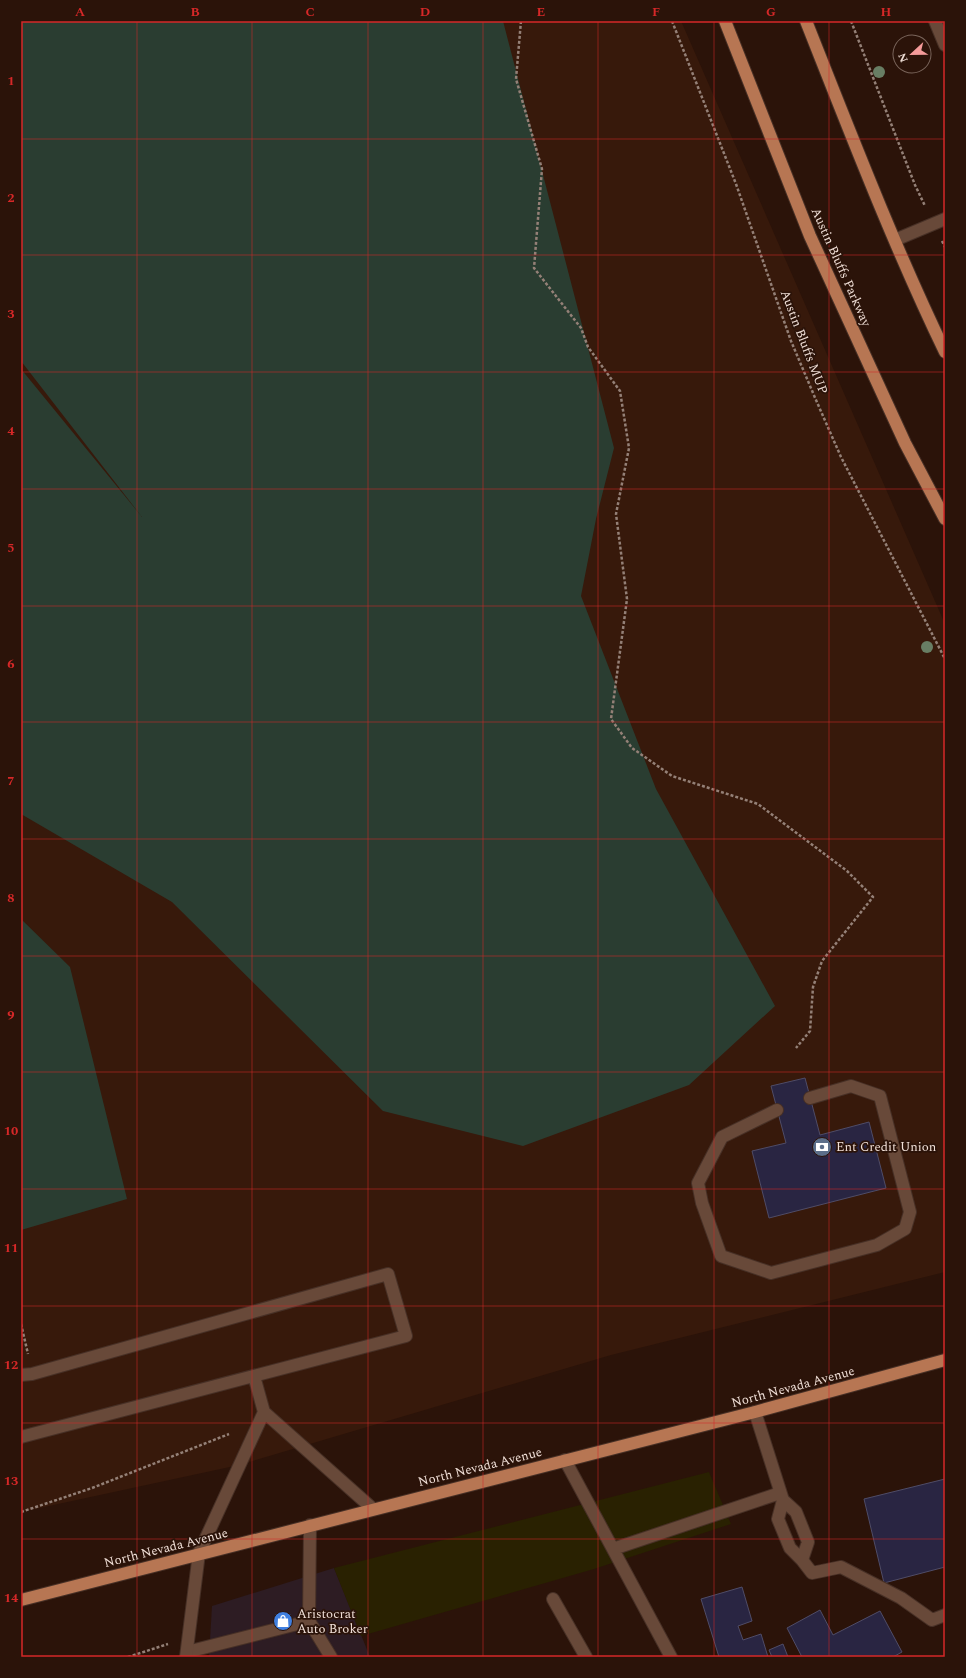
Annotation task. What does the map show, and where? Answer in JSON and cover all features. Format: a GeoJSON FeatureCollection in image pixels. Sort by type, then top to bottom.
{"type":"FeatureCollection","features":[{"type":"Feature","properties":{"kind":"main road","name":"Austin Bluffs Parkway"},"geometry":{"type":"LineString","coordinates":[[725,21],[810,236],[905,443],[945,520]]}},
{"type":"Feature","properties":{"kind":"main road"},"geometry":{"type":"LineString","coordinates":[[806,21],[859,155],[920,301],[945,352]]}},
{"type":"Feature","properties":{"kind":"main road","name":"North Nevada Avenue"},"geometry":{"type":"LineString","coordinates":[[21,1600],[198,1553],[755,1412],[945,1360]]}},
{"type":"Feature","properties":{"kind":"street"},"geometry":{"type":"LineString","coordinates":[[935,21],[945,45]]}},
{"type":"Feature","properties":{"kind":"street"},"geometry":{"type":"LineString","coordinates":[[895,240],[940,221]]}},
{"type":"Feature","properties":{"kind":"street"},"geometry":{"type":"LineString","coordinates":[[777,1110],[722,1137],[698,1183],[702,1203],[720,1256],[771,1273],[877,1245],[905,1229],[910,1212],[880,1096],[850,1086],[810,1098]]}},
{"type":"Feature","properties":{"kind":"street"},"geometry":{"type":"LineString","coordinates":[[21,1437],[406,1336],[388,1274],[27,1374]]}},
{"type":"Feature","properties":{"kind":"street"},"geometry":{"type":"LineString","coordinates":[[254,1376],[264,1412],[373,1509]]}},
{"type":"Feature","properties":{"kind":"street"},"geometry":{"type":"LineString","coordinates":[[264,1412],[198,1553],[187,1654],[309,1621]]}},
{"type":"Feature","properties":{"kind":"street"},"geometry":{"type":"LineString","coordinates":[[755,1412],[781,1497],[778,1519],[790,1548],[812,1573],[841,1567],[901,1598],[932,1620],[945,1615]]}},
{"type":"Feature","properties":{"kind":"street"},"geometry":{"type":"LineString","coordinates":[[564,1460],[671,1657]]}},
{"type":"Feature","properties":{"kind":"street"},"geometry":{"type":"LineString","coordinates":[[613,1550],[781,1497]]}},
{"type":"Feature","properties":{"kind":"street"},"geometry":{"type":"LineString","coordinates":[[781,1497],[796,1512],[808,1542],[802,1560]]}},
{"type":"Feature","properties":{"kind":"street"},"geometry":{"type":"LineString","coordinates":[[310,1525],[309,1621],[331,1657]]}},
{"type":"Feature","properties":{"kind":"street"},"geometry":{"type":"LineString","coordinates":[[553,1599],[586,1657]]}},
{"type":"Feature","properties":{"kind":"path"},"geometry":{"type":"LineString","coordinates":[[521,21],[516,79],[542,169],[534,268],[581,328],[588,347],[620,391],[629,448],[616,514],[627,599],[611,719],[632,748],[672,776],[758,804],[847,871],[873,897],[822,961],[813,987],[810,1031],[796,1048]]}},
{"type":"Feature","properties":{"kind":"path","name":"Austin Bluffs MUP"},"geometry":{"type":"LineString","coordinates":[[672,21],[736,184],[791,341],[816,400],[842,457],[920,613],[945,659]]}},
{"type":"Feature","properties":{"kind":"path"},"geometry":{"type":"LineString","coordinates":[[851,21],[915,185],[940,221],[945,247]]}},
{"type":"Feature","properties":{"kind":"path"},"geometry":{"type":"LineString","coordinates":[[21,1324],[27,1374]]}},
{"type":"Feature","properties":{"kind":"path"},"geometry":{"type":"LineString","coordinates":[[21,1512],[92,1488],[229,1434]]}},
{"type":"Feature","properties":{"kind":"path"},"geometry":{"type":"LineString","coordinates":[[128,1657],[189,1636]]}},
{"type":"Feature","properties":{"kind":"shaded area"},"geometry":{"type":"Polygon","coordinates":[[[21,21],[681,21],[945,624],[945,1272],[611,1355],[239,1465],[21,1512],[21,21]]]}},
{"type":"Feature","properties":{"kind":"shaded area","name":"Aristocrat Auto Broker"},"geometry":{"type":"Polygon","coordinates":[[[334,1568],[370,1657],[209,1657],[212,1606],[334,1568]]]}},
{"type":"Feature","properties":{"kind":"green space"},"geometry":{"type":"Polygon","coordinates":[[[21,21],[503,21],[614,448],[596,519],[581,596],[656,789],[775,1006],[689,1085],[523,1146],[383,1111],[172,902],[21,814],[21,369],[142,517],[21,361],[21,21]]]}},
{"type":"Feature","properties":{"kind":"green space"},"geometry":{"type":"Polygon","coordinates":[[[21,919],[70,967],[127,1199],[21,1230],[21,919]]]}},
{"type":"Feature","properties":{"kind":"sand"},"geometry":{"type":"Polygon","coordinates":[[[709,1472],[731,1524],[594,1569],[361,1636],[334,1568],[709,1472]]]}},
{"type":"Feature","properties":{"kind":"building","name":"Ent Credit Union"},"geometry":{"type":"Polygon","coordinates":[[[805,1078],[820,1135],[869,1122],[886,1188],[769,1218],[752,1151],[786,1143],[771,1086],[805,1078]]]}},
{"type":"Feature","properties":{"kind":"building"},"geometry":{"type":"Polygon","coordinates":[[[945,1479],[945,1567],[884,1583],[864,1499],[945,1479]]]}},
{"type":"Feature","properties":{"kind":"building"},"geometry":{"type":"Polygon","coordinates":[[[742,1587],[752,1621],[738,1626],[743,1640],[761,1634],[768,1657],[719,1657],[701,1599],[742,1587]]]}},
{"type":"Feature","properties":{"kind":"building"},"geometry":{"type":"Polygon","coordinates":[[[820,1610],[833,1635],[880,1611],[902,1652],[893,1657],[802,1657],[787,1628],[820,1610]]]}},
{"type":"Feature","properties":{"kind":"building"},"geometry":{"type":"Polygon","coordinates":[[[783,1644],[788,1657],[772,1657],[769,1650],[783,1644]]]}},
{"type":"Feature","properties":{"kind":"place","name":"Ent Credit Union"},"geometry":{"type":"Point","coordinates":[822,1147]}},
{"type":"Feature","properties":{"kind":"place","name":"Aristocrat Auto Broker"},"geometry":{"type":"Point","coordinates":[283,1621]}}]}
